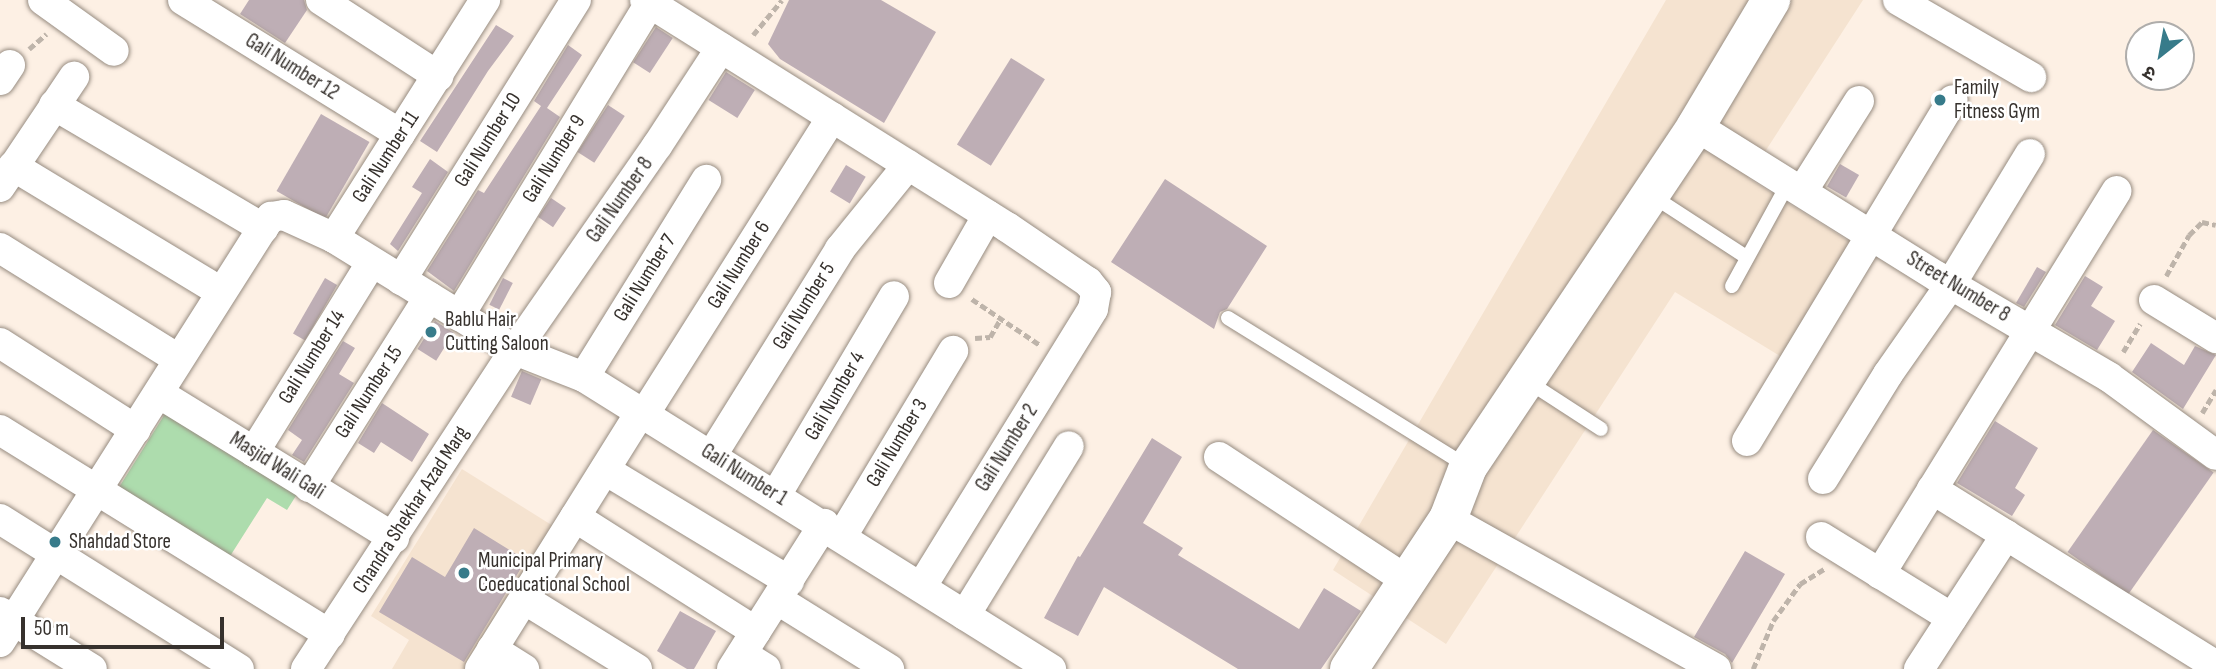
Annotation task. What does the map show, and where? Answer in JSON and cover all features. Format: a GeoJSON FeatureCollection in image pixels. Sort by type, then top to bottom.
{"type":"FeatureCollection","features":[{"type":"Feature","properties":{"kind":"street","name":"Gali Number 12"},"geometry":{"type":"LineString","coordinates":[[183,0],[400,134]]}},
{"type":"Feature","properties":{"kind":"street"},"geometry":{"type":"LineString","coordinates":[[321,0],[438,76]]}},
{"type":"Feature","properties":{"kind":"street","name":"Gali Number 11"},"geometry":{"type":"LineString","coordinates":[[334,239],[485,0]]}},
{"type":"Feature","properties":{"kind":"street","name":"Gali Number 10"},"geometry":{"type":"LineString","coordinates":[[401,280],[576,0]]}},
{"type":"Feature","properties":{"kind":"street"},"geometry":{"type":"LineString","coordinates":[[1349,669],[1409,582],[1448,519],[1468,467],[1696,126],[1771,0]]}},
{"type":"Feature","properties":{"kind":"street"},"geometry":{"type":"LineString","coordinates":[[1898,0],[2031,77]]}},
{"type":"Feature","properties":{"kind":"street"},"geometry":{"type":"LineString","coordinates":[[648,2],[988,215],[949,283]]}},
{"type":"Feature","properties":{"kind":"street","name":"Gali Number 9"},"geometry":{"type":"LineString","coordinates":[[458,316],[648,2]]}},
{"type":"Feature","properties":{"kind":"street"},"geometry":{"type":"LineString","coordinates":[[52,7],[114,51]]}},
{"type":"Feature","properties":{"kind":"street","name":"Gali Number 8"},"geometry":{"type":"LineString","coordinates":[[515,350],[657,146],[731,54]]}},
{"type":"Feature","properties":{"kind":"street"},"geometry":{"type":"LineString","coordinates":[[74,77],[6,176],[208,284]]}},
{"type":"Feature","properties":{"kind":"street"},"geometry":{"type":"LineString","coordinates":[[1747,441],[1953,100]]}},
{"type":"Feature","properties":{"kind":"street"},"geometry":{"type":"LineString","coordinates":[[1796,186],[1859,102]]}},
{"type":"Feature","properties":{"kind":"street"},"geometry":{"type":"LineString","coordinates":[[54,105],[263,228],[57,554],[5,625],[92,669]]}},
{"type":"Feature","properties":{"kind":"street","name":"Gali Number 6"},"geometry":{"type":"LineString","coordinates":[[486,659],[832,117]]}},
{"type":"Feature","properties":{"kind":"street","name":"Street Number 8"},"geometry":{"type":"LineString","coordinates":[[1696,126],[1951,284],[2109,377],[2216,455]]}},
{"type":"Feature","properties":{"kind":"street"},"geometry":{"type":"LineString","coordinates":[[1823,479],[1888,374],[1951,284],[2030,154]]}},
{"type":"Feature","properties":{"kind":"street","name":"Gali Number 5"},"geometry":{"type":"LineString","coordinates":[[712,455],[840,249],[908,165]]}},
{"type":"Feature","properties":{"kind":"street","name":"Gali Number 7"},"geometry":{"type":"LineString","coordinates":[[583,376],[706,180]]}},
{"type":"Feature","properties":{"kind":"street"},"geometry":{"type":"LineString","coordinates":[[1880,574],[2117,191]]}},
{"type":"Feature","properties":{"kind":"street","name":"Gali Number 1"},"geometry":{"type":"LineString","coordinates":[[263,228],[271,217],[284,215],[334,239],[515,350],[583,376],[833,530],[1051,669]]}},
{"type":"Feature","properties":{"kind":"street","name":"Gali Number 2"},"geometry":{"type":"LineString","coordinates":[[921,587],[1093,309],[1096,292],[1088,282],[988,215]]}},
{"type":"Feature","properties":{"kind":"street"},"geometry":{"type":"LineString","coordinates":[[0,248],[170,354]]}},
{"type":"Feature","properties":{"kind":"street","name":"Gali Number 14"},"geometry":{"type":"LineString","coordinates":[[254,452],[371,263]]}},
{"type":"Feature","properties":{"kind":"street","name":"Gali Number 4"},"geometry":{"type":"LineString","coordinates":[[776,495],[894,296]]}},
{"type":"Feature","properties":{"kind":"street","name":"Gali Number 15"},"geometry":{"type":"LineString","coordinates":[[309,486],[429,298]]}},
{"type":"Feature","properties":{"kind":"street"},"geometry":{"type":"LineString","coordinates":[[2154,300],[2216,338]]}},
{"type":"Feature","properties":{"kind":"street"},"geometry":{"type":"LineString","coordinates":[[0,343],[136,430]]}},
{"type":"Feature","properties":{"kind":"street","name":"Chandra Shekhar Azad Marg"},"geometry":{"type":"LineString","coordinates":[[306,669],[515,350]]}},
{"type":"Feature","properties":{"kind":"street","name":"Gali Number 3"},"geometry":{"type":"LineString","coordinates":[[749,656],[783,591],[833,530],[953,351]]}},
{"type":"Feature","properties":{"kind":"street","name":"Masjid Wali Gali"},"geometry":{"type":"LineString","coordinates":[[160,394],[394,538]]}},
{"type":"Feature","properties":{"kind":"street"},"geometry":{"type":"LineString","coordinates":[[0,430],[330,635]]}},
{"type":"Feature","properties":{"kind":"street"},"geometry":{"type":"LineString","coordinates":[[965,615],[1069,446]]}},
{"type":"Feature","properties":{"kind":"street"},"geometry":{"type":"LineString","coordinates":[[1219,457],[1409,582]]}},
{"type":"Feature","properties":{"kind":"street"},"geometry":{"type":"LineString","coordinates":[[605,470],[783,591],[889,669]]}},
{"type":"Feature","properties":{"kind":"street"},"geometry":{"type":"LineString","coordinates":[[1932,489],[2216,666]]}},
{"type":"Feature","properties":{"kind":"street"},"geometry":{"type":"LineString","coordinates":[[575,517],[749,656]]}},
{"type":"Feature","properties":{"kind":"street"},"geometry":{"type":"LineString","coordinates":[[0,519],[239,669]]}},
{"type":"Feature","properties":{"kind":"street"},"geometry":{"type":"LineString","coordinates":[[1448,519],[1716,669]]}},
{"type":"Feature","properties":{"kind":"street"},"geometry":{"type":"LineString","coordinates":[[1919,669],[2006,535]]}},
{"type":"Feature","properties":{"kind":"street"},"geometry":{"type":"LineString","coordinates":[[1821,537],[1952,618]]}},
{"type":"Feature","properties":{"kind":"street"},"geometry":{"type":"LineString","coordinates":[[524,599],[637,669]]}},
{"type":"Feature","properties":{"kind":"street"},"geometry":{"type":"LineString","coordinates":[[486,659],[524,669]]}},
{"type":"Feature","properties":{"kind":"lane"},"geometry":{"type":"LineString","coordinates":[[1732,286],[1746,257],[1796,186]]}},
{"type":"Feature","properties":{"kind":"lane"},"geometry":{"type":"LineString","coordinates":[[1650,195],[1746,257]]}},
{"type":"Feature","properties":{"kind":"lane"},"geometry":{"type":"LineString","coordinates":[[1228,318],[1468,467]]}},
{"type":"Feature","properties":{"kind":"lane"},"geometry":{"type":"LineString","coordinates":[[1526,380],[1601,429]]}},
{"type":"Feature","properties":{"kind":"path"},"geometry":{"type":"LineString","coordinates":[[731,54],[749,39],[782,0]]}},
{"type":"Feature","properties":{"kind":"path"},"geometry":{"type":"LineString","coordinates":[[5,72],[39,42],[52,7]]}},
{"type":"Feature","properties":{"kind":"path"},"geometry":{"type":"LineString","coordinates":[[2189,235],[2202,222],[2216,225]]}},
{"type":"Feature","properties":{"kind":"path"},"geometry":{"type":"LineString","coordinates":[[949,283],[1062,358]]}},
{"type":"Feature","properties":{"kind":"path"},"geometry":{"type":"LineString","coordinates":[[1753,669],[1752,663],[1773,621],[1800,584],[1848,553]]}},
{"type":"Feature","properties":{"kind":"shaded area"},"geometry":{"type":"Polygon","coordinates":[[[1666,0],[1863,0],[1748,178],[1858,247],[1788,361],[1675,292],[1446,644],[1333,570],[1666,0]]]}},
{"type":"Feature","properties":{"kind":"shaded area","name":"Municipal Primary Coeducational School"},"geometry":{"type":"Polygon","coordinates":[[[462,469],[558,529],[470,669],[392,669],[409,640],[371,616],[462,469]]]}},
{"type":"Feature","properties":{"kind":"green space"},"geometry":{"type":"Polygon","coordinates":[[[168,409],[299,491],[287,510],[267,498],[227,561],[116,492],[168,409]]]}},
{"type":"Feature","properties":{"kind":"building"},"geometry":{"type":"Polygon","coordinates":[[[249,0],[304,0],[307,10],[285,43],[240,14],[249,0]]]}},
{"type":"Feature","properties":{"kind":"building"},"geometry":{"type":"Polygon","coordinates":[[[789,0],[881,0],[936,32],[884,123],[780,59],[768,44],[789,0]]]}},
{"type":"Feature","properties":{"kind":"building"},"geometry":{"type":"Polygon","coordinates":[[[496,25],[514,36],[488,71],[437,152],[420,141],[496,25]]]}},
{"type":"Feature","properties":{"kind":"building"},"geometry":{"type":"Polygon","coordinates":[[[656,27],[673,38],[650,73],[633,62],[656,27]]]}},
{"type":"Feature","properties":{"kind":"building"},"geometry":{"type":"Polygon","coordinates":[[[568,45],[582,55],[547,108],[560,117],[454,291],[427,271],[478,190],[484,193],[541,106],[534,101],[568,45]]]}},
{"type":"Feature","properties":{"kind":"building"},"geometry":{"type":"Polygon","coordinates":[[[1011,58],[1045,79],[991,166],[957,145],[1011,58]]]}},
{"type":"Feature","properties":{"kind":"building"},"geometry":{"type":"Polygon","coordinates":[[[726,72],[755,90],[737,118],[709,100],[726,72]]]}},
{"type":"Feature","properties":{"kind":"building"},"geometry":{"type":"Polygon","coordinates":[[[608,105],[625,116],[594,163],[578,152],[608,105]]]}},
{"type":"Feature","properties":{"kind":"building"},"geometry":{"type":"Polygon","coordinates":[[[321,114],[369,142],[325,219],[276,191],[321,114]]]}},
{"type":"Feature","properties":{"kind":"building"},"geometry":{"type":"Polygon","coordinates":[[[430,159],[448,172],[398,251],[390,244],[422,193],[412,187],[430,159]]]}},
{"type":"Feature","properties":{"kind":"building"},"geometry":{"type":"Polygon","coordinates":[[[1840,164],[1859,175],[1846,198],[1827,187],[1840,164]]]}},
{"type":"Feature","properties":{"kind":"building"},"geometry":{"type":"Polygon","coordinates":[[[846,165],[866,177],[850,203],[830,192],[846,165]]]}},
{"type":"Feature","properties":{"kind":"building"},"geometry":{"type":"Polygon","coordinates":[[[1165,179],[1267,246],[1227,309],[1220,312],[1214,329],[1111,262],[1165,179]]]}},
{"type":"Feature","properties":{"kind":"building"},"geometry":{"type":"Polygon","coordinates":[[[551,198],[566,208],[553,227],[538,217],[551,198]]]}},
{"type":"Feature","properties":{"kind":"building"},"geometry":{"type":"Polygon","coordinates":[[[2037,267],[2046,272],[2024,307],[2016,303],[2037,267]]]}},
{"type":"Feature","properties":{"kind":"building"},"geometry":{"type":"Polygon","coordinates":[[[2085,276],[2103,287],[2091,306],[2115,321],[2097,350],[2055,325],[2085,276]]]}},
{"type":"Feature","properties":{"kind":"building"},"geometry":{"type":"Polygon","coordinates":[[[325,278],[337,285],[305,340],[293,333],[325,278]]]}},
{"type":"Feature","properties":{"kind":"building"},"geometry":{"type":"Polygon","coordinates":[[[503,278],[513,283],[499,310],[489,305],[503,278]]]}},
{"type":"Feature","properties":{"kind":"building"},"geometry":{"type":"Polygon","coordinates":[[[435,321],[454,333],[436,361],[418,349],[435,321]]]}},
{"type":"Feature","properties":{"kind":"building"},"geometry":{"type":"Polygon","coordinates":[[[343,341],[355,348],[339,374],[354,383],[304,462],[292,455],[302,440],[288,430],[343,341]]]}},
{"type":"Feature","properties":{"kind":"building"},"geometry":{"type":"Polygon","coordinates":[[[2151,343],[2184,365],[2195,346],[2216,355],[2183,409],[2132,372],[2151,343]]]}},
{"type":"Feature","properties":{"kind":"building"},"geometry":{"type":"Polygon","coordinates":[[[522,371],[541,379],[530,405],[511,397],[522,371]]]}},
{"type":"Feature","properties":{"kind":"building"},"geometry":{"type":"Polygon","coordinates":[[[382,403],[429,434],[412,462],[381,442],[374,453],[358,443],[382,403]]]}},
{"type":"Feature","properties":{"kind":"building"},"geometry":{"type":"Polygon","coordinates":[[[1995,421],[2038,448],[2015,488],[2025,495],[2012,516],[1957,483],[1995,421]]]}},
{"type":"Feature","properties":{"kind":"building"},"geometry":{"type":"Polygon","coordinates":[[[2153,430],[2214,472],[2128,594],[2068,552],[2153,430]]]}},
{"type":"Feature","properties":{"kind":"building"},"geometry":{"type":"Polygon","coordinates":[[[1152,438],[1182,457],[1143,523],[1183,548],[1178,555],[1299,629],[1324,588],[1361,611],[1321,669],[1238,669],[1104,587],[1078,636],[1044,618],[1078,556],[1080,557],[1152,438]]]}},
{"type":"Feature","properties":{"kind":"building"},"geometry":{"type":"Polygon","coordinates":[[[474,528],[526,560],[464,662],[379,612],[412,557],[445,577],[474,528]]]}},
{"type":"Feature","properties":{"kind":"building"},"geometry":{"type":"Polygon","coordinates":[[[1745,551],[1785,574],[1732,663],[1725,654],[1694,637],[1745,551]]]}},
{"type":"Feature","properties":{"kind":"building"},"geometry":{"type":"Polygon","coordinates":[[[680,611],[716,631],[694,669],[687,669],[657,651],[680,611]]]}},
{"type":"Feature","properties":{"kind":"place","name":"Family Fitness Gym"},"geometry":{"type":"Point","coordinates":[1940,100]}},
{"type":"Feature","properties":{"kind":"place","name":"Bablu Hair Cutting Saloon"},"geometry":{"type":"Point","coordinates":[431,332]}},
{"type":"Feature","properties":{"kind":"place","name":"Shahdad Store"},"geometry":{"type":"Point","coordinates":[55,542]}},
{"type":"Feature","properties":{"kind":"place","name":"Municipal Primary Coeducational School"},"geometry":{"type":"Point","coordinates":[464,573]}}]}
